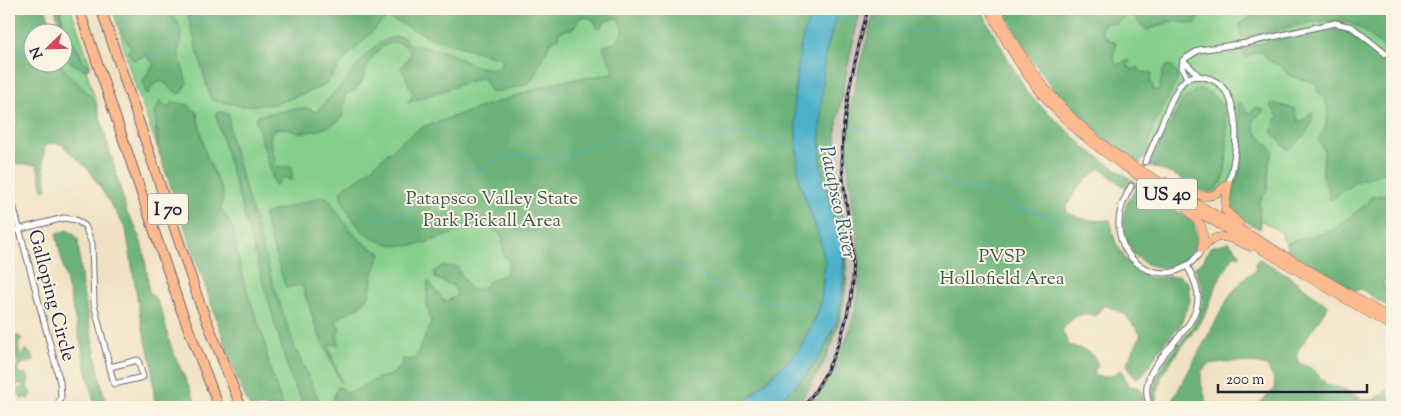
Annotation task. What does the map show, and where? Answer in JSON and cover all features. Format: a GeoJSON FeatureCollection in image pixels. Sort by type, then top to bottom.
{"type":"FeatureCollection","features":[{"type":"Feature","properties":{"kind":"highway","name":"I 70"},"geometry":{"type":"LineString","coordinates":[[79,9],[180,307],[219,407]]}},
{"type":"Feature","properties":{"kind":"highway","name":"I 70"},"geometry":{"type":"LineString","coordinates":[[101,9],[196,292],[242,407]]}},
{"type":"Feature","properties":{"kind":"main road","name":"US 40"},"geometry":{"type":"LineString","coordinates":[[990,9],[1018,62],[1063,118],[1103,153],[1169,195],[1392,326]]}},
{"type":"Feature","properties":{"kind":"main road","name":"US 40"},"geometry":{"type":"LineString","coordinates":[[997,9],[1026,62],[1065,111],[1108,149],[1392,319]]}},
{"type":"Feature","properties":{"kind":"main road"},"geometry":{"type":"LineString","coordinates":[[1157,180],[1174,184],[1204,197],[1216,195],[1228,184]]}},
{"type":"Feature","properties":{"kind":"main road"},"geometry":{"type":"LineString","coordinates":[[1228,184],[1224,205],[1227,214],[1253,232],[1268,246]]}},
{"type":"Feature","properties":{"kind":"main road"},"geometry":{"type":"LineString","coordinates":[[1169,195],[1199,220],[1204,236],[1202,249]]}},
{"type":"Feature","properties":{"kind":"main road"},"geometry":{"type":"LineString","coordinates":[[1202,249],[1212,239],[1221,236],[1272,255]]}},
{"type":"Feature","properties":{"kind":"street"},"geometry":{"type":"LineString","coordinates":[[1187,78],[1182,67],[1183,60],[1199,50],[1246,43],[1335,23],[1352,27],[1392,59]]}},
{"type":"Feature","properties":{"kind":"street"},"geometry":{"type":"LineString","coordinates":[[1183,60],[1199,76],[1220,84],[1232,102],[1235,138],[1228,184]]}},
{"type":"Feature","properties":{"kind":"street"},"geometry":{"type":"LineString","coordinates":[[1145,162],[1158,137],[1177,90],[1187,78],[1199,76]]}},
{"type":"Feature","properties":{"kind":"street"},"geometry":{"type":"LineString","coordinates":[[1131,186],[1121,207],[1119,222],[1122,242],[1128,254],[1143,268],[1161,274],[1172,273],[1187,266],[1202,249]]}},
{"type":"Feature","properties":{"kind":"street","name":"Galloping Circle"},"geometry":{"type":"LineString","coordinates":[[9,190],[60,380],[61,398],[57,407]]}},
{"type":"Feature","properties":{"kind":"street"},"geometry":{"type":"LineString","coordinates":[[9,232],[64,218],[76,220],[85,226],[92,244],[94,304],[110,368],[114,384],[143,377],[138,360],[110,368]]}},
{"type":"Feature","properties":{"kind":"street"},"geometry":{"type":"LineString","coordinates":[[1150,407],[1146,389],[1148,379],[1196,309],[1196,288],[1187,266]]}},
{"type":"Feature","properties":{"kind":"shaded area"},"geometry":{"type":"Polygon","coordinates":[[[861,9],[875,9],[863,55],[848,130],[849,185],[858,244],[858,291],[853,323],[843,353],[830,378],[810,407],[796,407],[815,381],[835,339],[844,306],[847,266],[845,235],[836,177],[836,133],[849,58],[861,9]]]}},
{"type":"Feature","properties":{"kind":"green space"},"geometry":{"type":"Polygon","coordinates":[[[9,9],[46,9],[49,22],[22,22],[22,72],[67,72],[96,102],[127,213],[141,241],[149,292],[155,298],[162,312],[169,342],[197,407],[155,407],[152,364],[141,322],[126,229],[90,171],[61,144],[52,143],[45,146],[43,160],[47,190],[43,191],[37,165],[9,163],[9,133],[17,122],[16,115],[9,108],[9,57],[11,57],[12,47],[9,41],[9,9]]]}},
{"type":"Feature","properties":{"kind":"green space"},"geometry":{"type":"Polygon","coordinates":[[[55,9],[61,9],[63,22],[59,22],[55,9]]]}},
{"type":"Feature","properties":{"kind":"green space"},"geometry":{"type":"Polygon","coordinates":[[[61,9],[71,9],[91,68],[82,59],[78,48],[72,41],[72,22],[63,22],[61,9]]]}},
{"type":"Feature","properties":{"kind":"green space"},"geometry":{"type":"Polygon","coordinates":[[[112,9],[167,9],[178,22],[182,37],[178,52],[187,83],[182,93],[178,94],[162,81],[153,85],[148,94],[145,93],[143,81],[154,64],[146,55],[133,60],[128,52],[131,48],[118,26],[112,9]]]}},
{"type":"Feature","properties":{"kind":"green space","name":"Patapsco Valley State Park Pickall Area"},"geometry":{"type":"Polygon","coordinates":[[[167,9],[861,9],[847,67],[836,131],[837,172],[847,258],[843,304],[831,346],[810,387],[796,407],[264,407],[155,128],[158,149],[130,70],[118,26],[131,48],[128,52],[133,60],[146,55],[154,64],[143,81],[148,94],[176,42],[167,9]]]}},
{"type":"Feature","properties":{"kind":"green space","name":"Patapsco Valley State Park Pickall Area"},"geometry":{"type":"Polygon","coordinates":[[[186,9],[812,9],[800,48],[794,100],[799,180],[820,240],[825,262],[818,313],[800,349],[739,407],[337,407],[333,398],[337,388],[340,387],[348,393],[374,380],[390,376],[402,366],[403,359],[413,360],[416,357],[431,324],[427,302],[428,281],[445,302],[457,296],[455,287],[435,278],[434,272],[442,266],[457,267],[470,289],[478,290],[495,278],[507,273],[509,260],[503,256],[503,238],[496,231],[484,225],[471,227],[419,244],[400,246],[376,240],[358,226],[351,216],[340,193],[342,190],[425,126],[560,81],[615,74],[603,47],[618,41],[624,30],[617,18],[607,21],[598,29],[594,20],[582,16],[573,28],[559,32],[558,38],[550,43],[532,80],[525,85],[492,93],[482,77],[407,103],[414,94],[401,68],[411,54],[403,44],[392,43],[386,45],[372,58],[359,86],[346,94],[342,117],[339,120],[322,129],[308,132],[298,132],[282,128],[272,131],[270,139],[276,166],[292,167],[292,181],[283,177],[275,186],[256,120],[257,116],[306,108],[316,112],[341,86],[360,62],[376,46],[384,41],[393,37],[403,37],[408,44],[446,52],[478,67],[493,69],[502,64],[503,61],[500,58],[434,39],[387,17],[345,59],[330,79],[321,87],[275,104],[242,106],[212,100],[210,97],[186,9]]]}},
{"type":"Feature","properties":{"kind":"green space"},"geometry":{"type":"Polygon","coordinates":[[[838,9],[861,9],[847,67],[836,131],[837,172],[847,258],[843,304],[831,346],[810,387],[796,407],[771,407],[807,374],[828,343],[837,320],[845,276],[844,246],[829,203],[821,166],[820,135],[824,60],[838,9]]]}},
{"type":"Feature","properties":{"kind":"green space","name":"PVSP Hollofield Area"},"geometry":{"type":"Polygon","coordinates":[[[875,9],[980,9],[1027,93],[1088,150],[1193,222],[1196,239],[1192,252],[1182,262],[1168,267],[1154,266],[1140,260],[1129,246],[1124,220],[1128,202],[1136,190],[1131,184],[1124,187],[1100,168],[1078,187],[1066,207],[1067,212],[1083,219],[1110,220],[1115,241],[1126,260],[1150,278],[1180,276],[1188,283],[1190,301],[1179,328],[1166,340],[1142,376],[1137,378],[1130,372],[1127,363],[1141,335],[1125,314],[1104,305],[1095,316],[1085,314],[1077,316],[1062,330],[1069,345],[1090,353],[1096,360],[1098,365],[1094,371],[1095,377],[1110,376],[1121,370],[1129,386],[1140,388],[1146,407],[810,407],[842,350],[855,310],[859,267],[858,244],[847,145],[855,85],[875,9]]]}},
{"type":"Feature","properties":{"kind":"green space"},"geometry":{"type":"Polygon","coordinates":[[[1004,9],[1123,10],[1125,17],[1116,23],[1105,23],[1101,30],[1106,38],[1116,43],[1113,57],[1117,66],[1127,60],[1130,61],[1128,66],[1133,70],[1138,67],[1142,72],[1152,73],[1150,83],[1153,85],[1153,90],[1159,90],[1163,71],[1168,65],[1172,66],[1178,74],[1177,81],[1153,126],[1147,153],[1139,164],[1089,127],[1063,101],[1030,57],[1004,9]]]}},
{"type":"Feature","properties":{"kind":"green space"},"geometry":{"type":"Polygon","coordinates":[[[1012,9],[1392,9],[1392,300],[1296,240],[1286,244],[1282,238],[1283,233],[1134,148],[1012,9]]]}},
{"type":"Feature","properties":{"kind":"green space"},"geometry":{"type":"Polygon","coordinates":[[[1137,9],[1207,9],[1202,11],[1196,24],[1172,21],[1147,30],[1138,22],[1132,11],[1137,9]]]}},
{"type":"Feature","properties":{"kind":"green space"},"geometry":{"type":"Polygon","coordinates":[[[1256,9],[1392,9],[1392,55],[1359,27],[1346,22],[1323,21],[1310,23],[1244,38],[1241,36],[1240,24],[1252,16],[1256,9]]]}},
{"type":"Feature","properties":{"kind":"green space"},"geometry":{"type":"Polygon","coordinates":[[[1331,28],[1347,32],[1392,65],[1392,169],[1356,182],[1330,200],[1323,174],[1324,150],[1318,139],[1327,119],[1325,97],[1319,93],[1316,83],[1290,76],[1281,66],[1268,60],[1263,52],[1257,52],[1246,58],[1240,48],[1331,28]]]}},
{"type":"Feature","properties":{"kind":"green space"},"geometry":{"type":"Polygon","coordinates":[[[72,42],[81,59],[88,64],[89,68],[86,70],[72,63],[72,42]]]}},
{"type":"Feature","properties":{"kind":"green space"},"geometry":{"type":"Polygon","coordinates":[[[72,63],[86,70],[96,102],[67,72],[72,72],[72,63]]]}},
{"type":"Feature","properties":{"kind":"green space"},"geometry":{"type":"Polygon","coordinates":[[[1198,89],[1209,93],[1218,101],[1222,107],[1226,122],[1227,144],[1224,176],[1221,183],[1210,192],[1195,189],[1177,176],[1149,165],[1183,100],[1198,89]]]}},
{"type":"Feature","properties":{"kind":"green space"},"geometry":{"type":"Polygon","coordinates":[[[160,100],[168,108],[173,102],[189,105],[197,113],[205,152],[223,193],[221,209],[233,228],[235,245],[245,285],[264,339],[270,369],[283,407],[250,407],[239,384],[159,153],[155,115],[160,100]]]}},
{"type":"Feature","properties":{"kind":"green space"},"geometry":{"type":"Polygon","coordinates":[[[1238,102],[1243,105],[1248,114],[1257,107],[1264,111],[1253,120],[1255,131],[1273,151],[1270,159],[1267,190],[1259,202],[1260,229],[1235,216],[1230,209],[1230,199],[1239,175],[1242,154],[1238,102]]]}},
{"type":"Feature","properties":{"kind":"green space"},"geometry":{"type":"Polygon","coordinates":[[[1272,103],[1295,109],[1298,121],[1304,120],[1312,111],[1313,116],[1306,133],[1288,150],[1272,132],[1278,116],[1270,105],[1272,103]]]}},
{"type":"Feature","properties":{"kind":"green space"},"geometry":{"type":"Polygon","coordinates":[[[215,113],[229,114],[230,136],[275,290],[296,350],[322,407],[306,407],[291,380],[215,113]]]}},
{"type":"Feature","properties":{"kind":"green space"},"geometry":{"type":"Polygon","coordinates":[[[1392,193],[1392,276],[1386,278],[1382,283],[1385,291],[1392,297],[1392,308],[1360,289],[1355,291],[1288,251],[1286,244],[1333,230],[1366,204],[1371,197],[1392,193]]]}},
{"type":"Feature","properties":{"kind":"green space"},"geometry":{"type":"Polygon","coordinates":[[[323,197],[328,198],[357,237],[381,253],[373,274],[369,296],[360,306],[338,318],[336,322],[340,328],[337,335],[339,344],[328,345],[341,382],[319,335],[302,285],[286,288],[263,214],[323,197]]]}},
{"type":"Feature","properties":{"kind":"green space"},"geometry":{"type":"Polygon","coordinates":[[[67,230],[74,234],[78,240],[82,287],[106,407],[95,407],[56,234],[67,230]]]}},
{"type":"Feature","properties":{"kind":"green space"},"geometry":{"type":"Polygon","coordinates":[[[1229,242],[1241,255],[1234,255],[1217,283],[1206,314],[1162,374],[1156,399],[1153,403],[1153,388],[1158,374],[1200,312],[1203,293],[1195,267],[1204,260],[1210,247],[1229,242]]]}},
{"type":"Feature","properties":{"kind":"green space"},"geometry":{"type":"Polygon","coordinates":[[[1259,259],[1286,274],[1328,306],[1297,352],[1299,363],[1313,369],[1327,385],[1344,389],[1363,399],[1373,400],[1385,392],[1392,384],[1392,407],[1254,407],[1275,389],[1274,379],[1267,366],[1246,362],[1231,362],[1209,364],[1201,372],[1201,383],[1208,407],[1169,407],[1230,295],[1246,277],[1256,270],[1255,263],[1259,259]]]}},
{"type":"Feature","properties":{"kind":"green space"},"geometry":{"type":"Polygon","coordinates":[[[9,300],[15,339],[18,335],[22,339],[18,343],[20,357],[24,357],[22,353],[26,349],[34,358],[33,362],[23,363],[17,370],[20,374],[27,374],[29,379],[27,388],[31,393],[28,399],[25,397],[22,400],[17,389],[23,386],[21,383],[16,386],[13,376],[9,374],[9,349],[12,366],[16,367],[18,365],[9,336],[9,300]]]}},
{"type":"Feature","properties":{"kind":"water","name":"Patapsco River"},"geometry":{"type":"Polygon","coordinates":[[[812,9],[838,9],[824,60],[820,135],[821,166],[829,203],[844,246],[842,296],[837,320],[823,352],[797,385],[771,407],[739,407],[800,349],[818,313],[821,301],[825,262],[820,240],[799,180],[794,100],[800,48],[812,9]]]}},
{"type":"Feature","properties":{"kind":"waterway"},"geometry":{"type":"LineString","coordinates":[[185,22],[198,17],[207,24],[214,20],[233,18],[238,24],[236,28],[242,34],[260,34],[271,42],[306,42],[315,36],[324,24],[346,9]]}},
{"type":"Feature","properties":{"kind":"waterway"},"geometry":{"type":"LineString","coordinates":[[729,9],[755,24],[774,30],[804,35]]}},
{"type":"Feature","properties":{"kind":"waterway"},"geometry":{"type":"LineString","coordinates":[[835,17],[859,22]]}},
{"type":"Feature","properties":{"kind":"waterway"},"geometry":{"type":"LineString","coordinates":[[872,25],[922,32],[945,26],[971,27]]}},
{"type":"Feature","properties":{"kind":"waterway"},"geometry":{"type":"LineString","coordinates":[[153,56],[169,50],[171,40],[181,26]]}},
{"type":"Feature","properties":{"kind":"waterway"},"geometry":{"type":"LineString","coordinates":[[9,53],[22,53]]}},
{"type":"Feature","properties":{"kind":"waterway"},"geometry":{"type":"LineString","coordinates":[[72,56],[78,58]]}},
{"type":"Feature","properties":{"kind":"waterway"},"geometry":{"type":"LineString","coordinates":[[820,121],[836,126]]}},
{"type":"Feature","properties":{"kind":"waterway"},"geometry":{"type":"LineString","coordinates":[[850,127],[870,129],[903,145],[940,177],[954,186],[984,190],[1009,202],[1017,209],[1033,210],[1070,227],[1088,230]]}},
{"type":"Feature","properties":{"kind":"waterway"},"geometry":{"type":"LineString","coordinates":[[363,214],[387,218],[404,214],[445,191],[466,173],[480,169],[502,157],[524,154],[544,160],[552,159],[619,137],[635,139],[672,149],[698,136],[719,132],[735,135],[749,132],[776,144],[798,143]]}},
{"type":"Feature","properties":{"kind":"waterway"},"geometry":{"type":"LineString","coordinates":[[631,259],[639,260],[649,254],[661,254],[677,267],[696,271],[709,282],[728,287],[744,297],[783,305],[820,305]]}},
{"type":"Feature","properties":{"kind":"waterway"},"geometry":{"type":"LineString","coordinates":[[407,394],[423,398],[443,398],[450,395],[465,398],[491,395],[517,397],[559,407]]}},
{"type":"Feature","properties":{"kind":"tunnel"},"geometry":{"type":"LineString","coordinates":[[1131,186],[1145,162]]}},
{"type":"Feature","properties":{"kind":"railway"},"geometry":{"type":"LineString","coordinates":[[804,407],[817,388],[837,348],[849,305],[853,260],[843,174],[843,136],[851,81],[868,9]]}}]}
